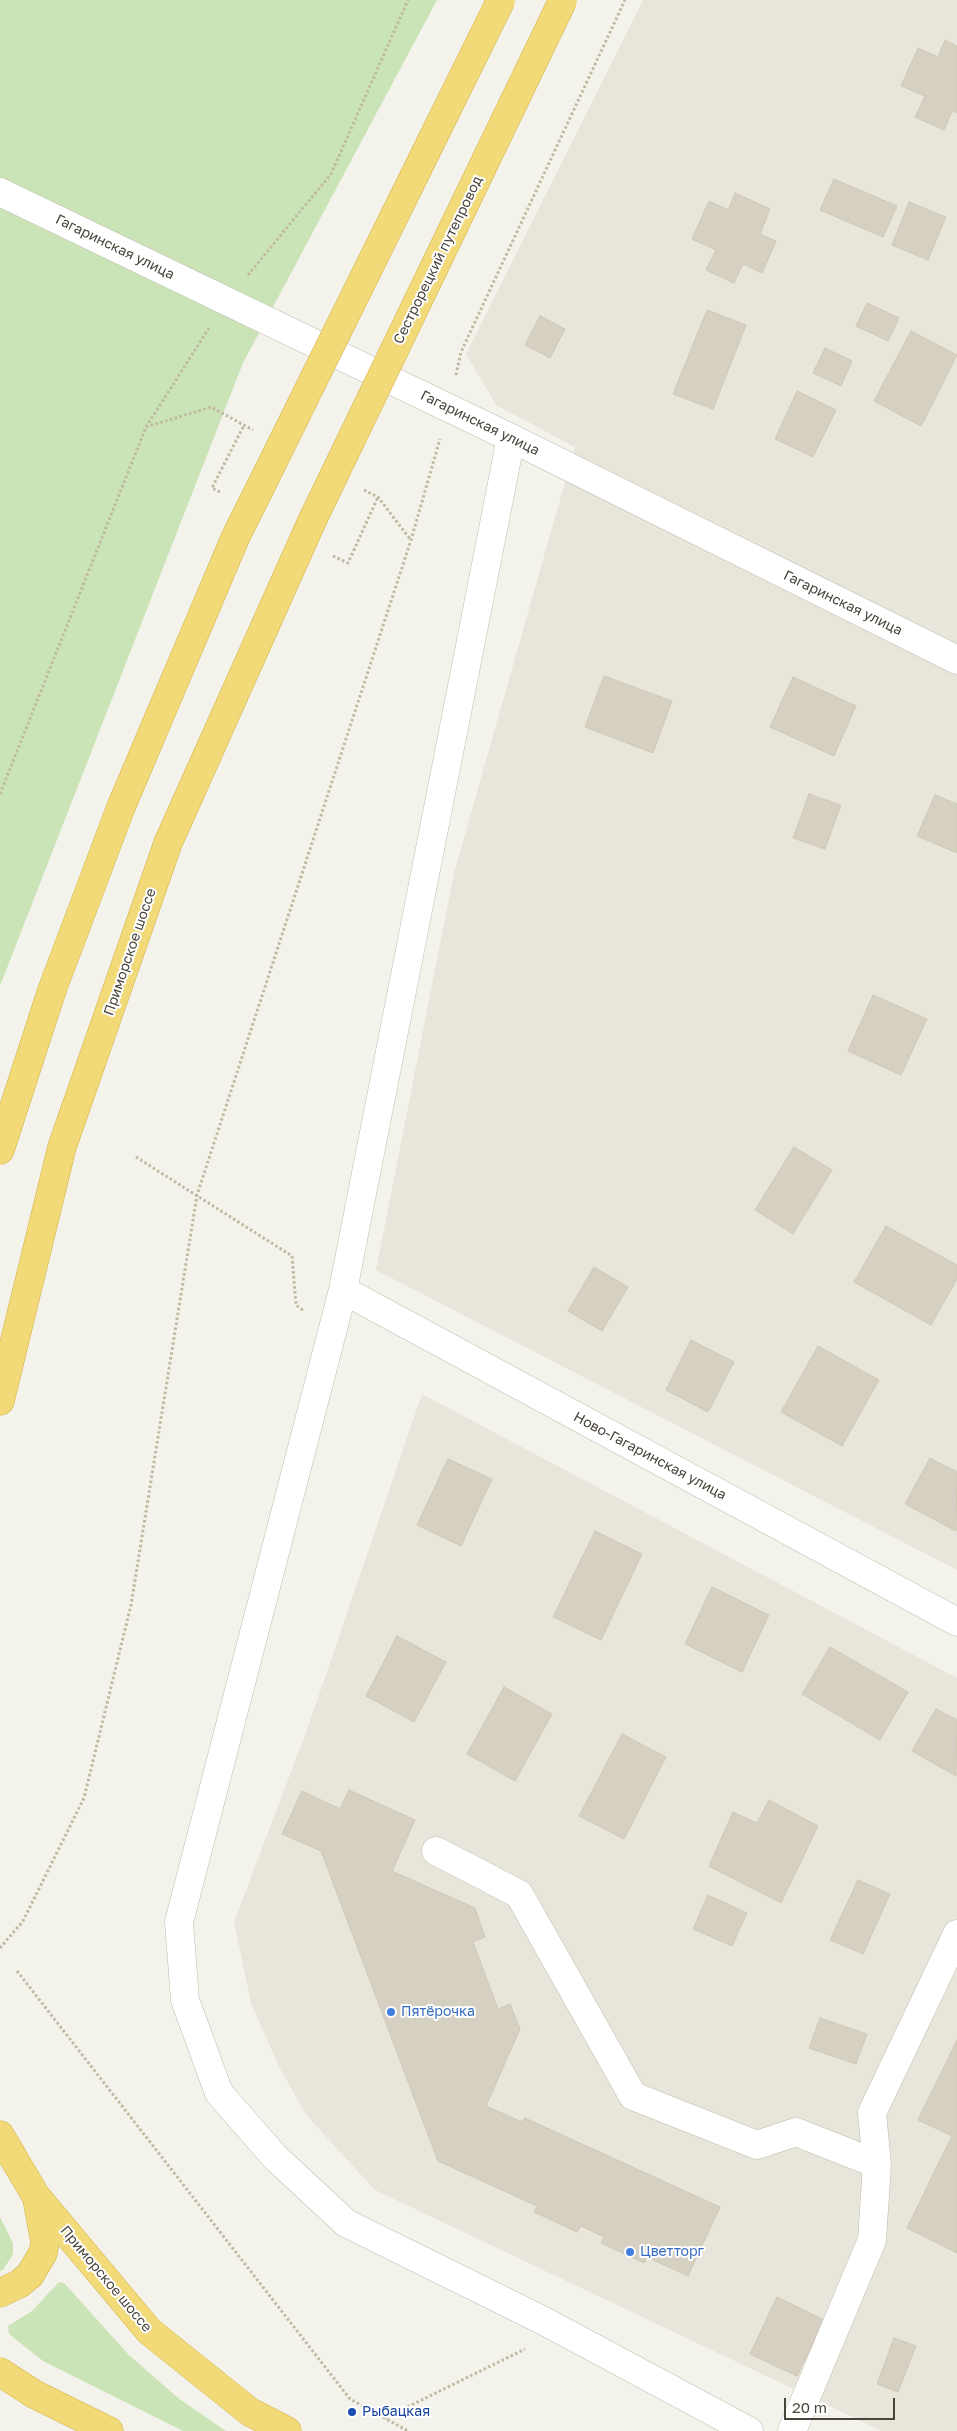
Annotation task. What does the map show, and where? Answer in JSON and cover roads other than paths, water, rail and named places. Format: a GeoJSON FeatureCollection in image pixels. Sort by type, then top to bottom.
{"type":"FeatureCollection","features":[{"type":"Feature","properties":{"kind":"highway"},"geometry":{"type":"LineString","coordinates":[[0,1150],[52,990],[122,807],[236,536],[502,0]]}},
{"type":"Feature","properties":{"kind":"highway","name":"Сестрорецкий путепровод"},"geometry":{"type":"LineString","coordinates":[[312,521],[563,0]]}},
{"type":"Feature","properties":{"kind":"highway","name":"Приморское шоссе"},"geometry":{"type":"LineString","coordinates":[[0,1401],[62,1147],[168,843],[312,521]]}},
{"type":"Feature","properties":{"kind":"highway","name":"Приморское шоссе"},"geometry":{"type":"LineString","coordinates":[[0,2135],[36,2196],[149,2331],[250,2412],[287,2431]]}},
{"type":"Feature","properties":{"kind":"highway"},"geometry":{"type":"LineString","coordinates":[[0,2293],[19,2284],[30,2275],[43,2253],[45,2242],[36,2196]]}},
{"type":"Feature","properties":{"kind":"highway"},"geometry":{"type":"LineString","coordinates":[[0,2372],[34,2394],[109,2431]]}},
{"type":"Feature","properties":{"kind":"street","name":"Гагаринская улица"},"geometry":{"type":"LineString","coordinates":[[0,192],[510,438],[957,660]]}},
{"type":"Feature","properties":{"kind":"street"},"geometry":{"type":"LineString","coordinates":[[510,438],[343,1290],[179,1922],[185,2000],[219,2093],[276,2158],[346,2223],[544,2321],[749,2431]]}},
{"type":"Feature","properties":{"kind":"street","name":"Ново-Гагаринская улица"},"geometry":{"type":"LineString","coordinates":[[343,1290],[957,1622]]}},
{"type":"Feature","properties":{"kind":"street"},"geometry":{"type":"LineString","coordinates":[[436,1851],[519,1894],[633,2096],[757,2145],[796,2132],[877,2164]]}},
{"type":"Feature","properties":{"kind":"street"},"geometry":{"type":"LineString","coordinates":[[792,2431],[872,2240],[877,2164],[872,2113],[957,1934]]}},
{"type":"Feature","properties":{"kind":"place","name":"Пятёрочка"},"geometry":{"type":"Point","coordinates":[391,2012]}},
{"type":"Feature","properties":{"kind":"place","name":"Цветторг"},"geometry":{"type":"Point","coordinates":[630,2252]}},
{"type":"Feature","properties":{"kind":"place","name":"Рыбацкая"},"geometry":{"type":"Point","coordinates":[352,2412]}}]}
